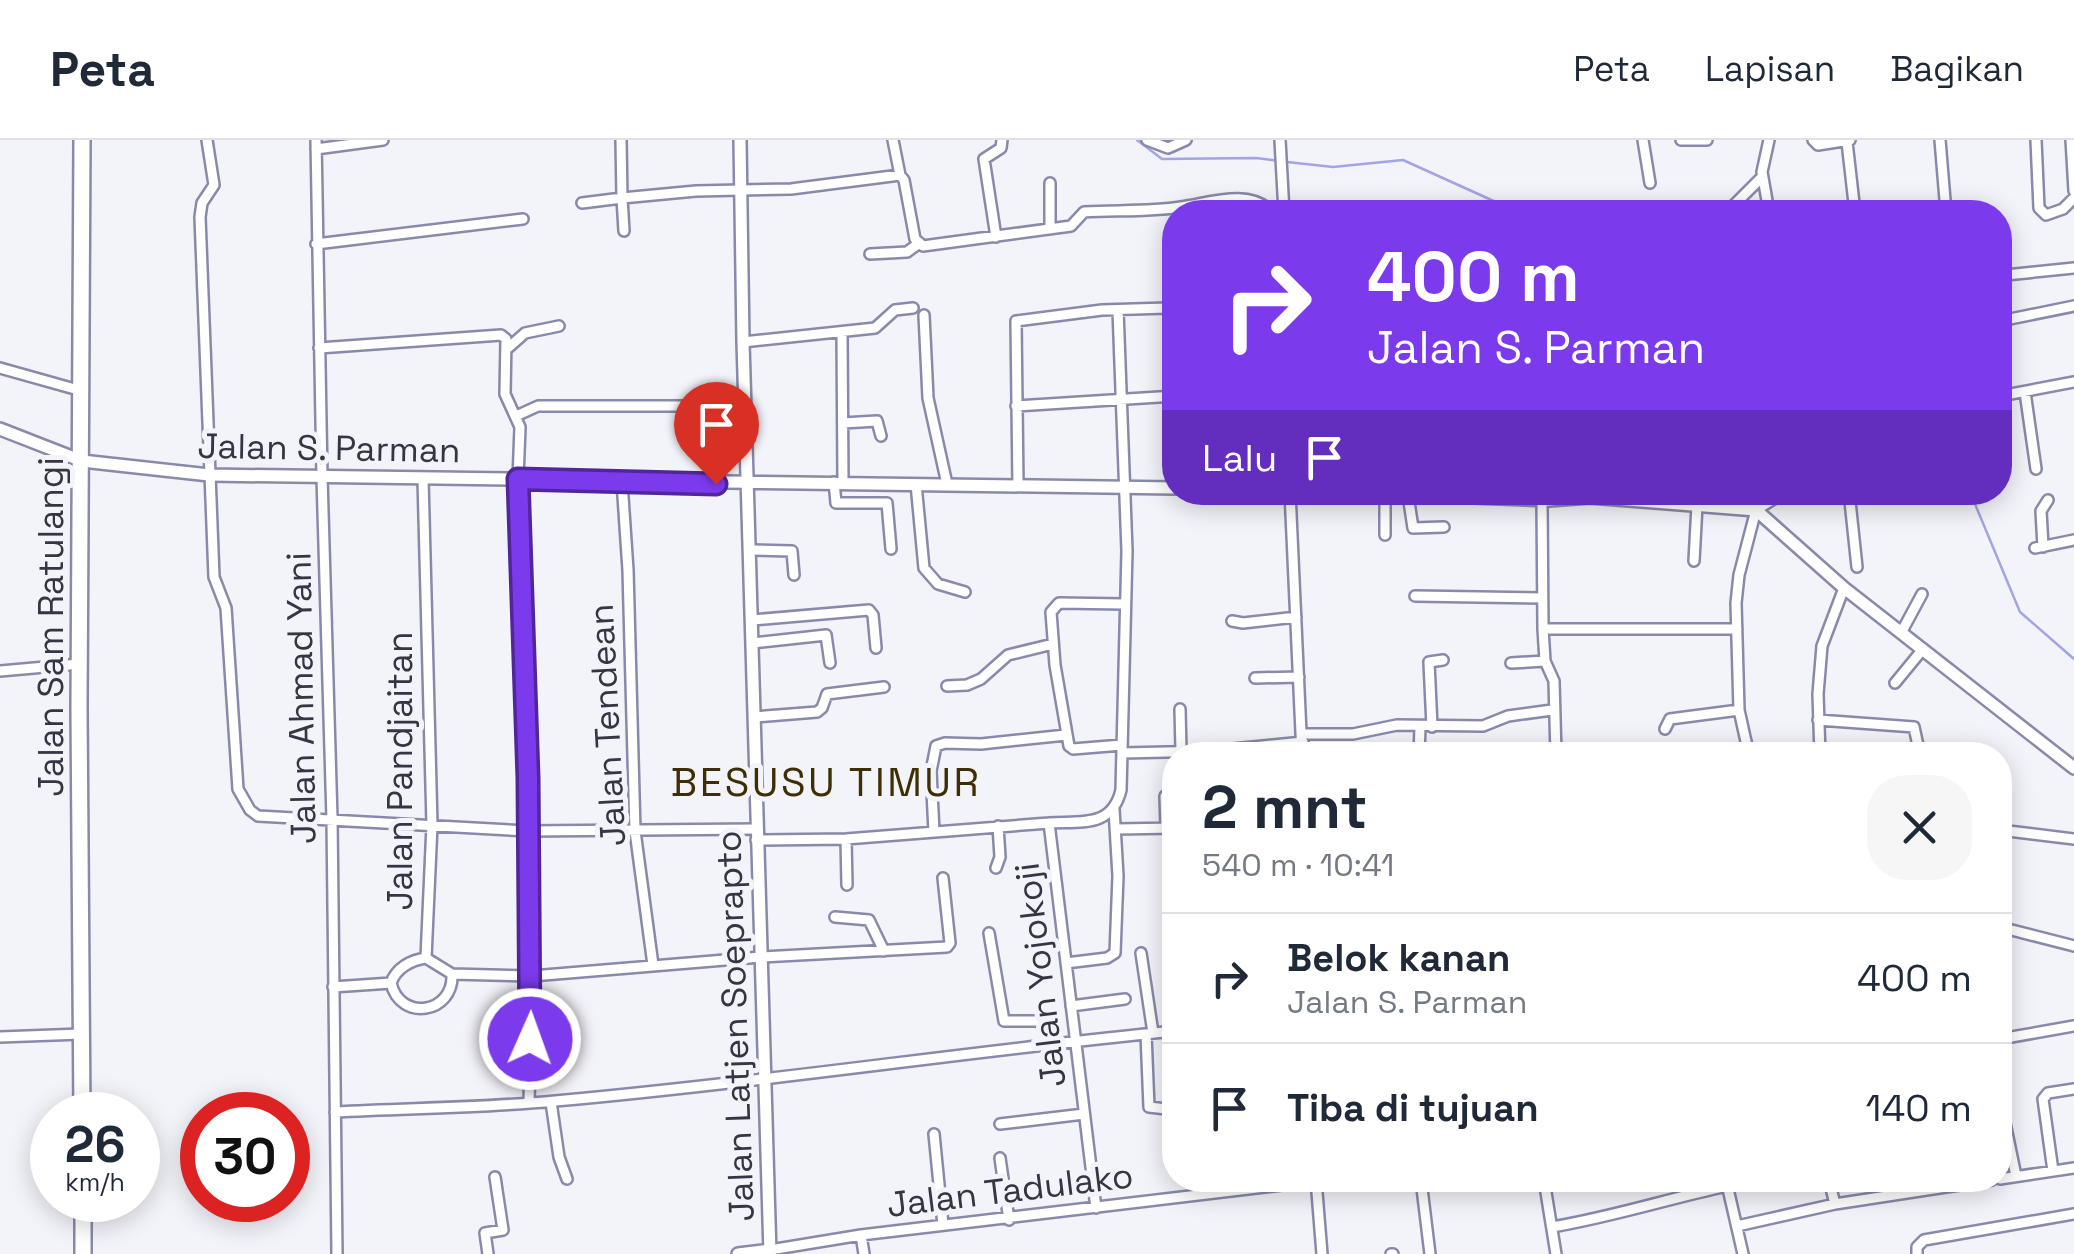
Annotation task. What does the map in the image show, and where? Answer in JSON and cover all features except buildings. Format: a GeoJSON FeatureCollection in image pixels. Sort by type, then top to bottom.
{"type":"FeatureCollection","features":[{"type":"Feature","properties":{"kind":"highway","name":"Jalan Sam Ratulangi"},"geometry":{"type":"LineString","coordinates":[[82,140],[82,1092]]}},
{"type":"Feature","properties":{"kind":"highway"},"geometry":{"type":"LineString","coordinates":[[83,1222],[83,1254]]}},
{"type":"Feature","properties":{"kind":"street"},"geometry":{"type":"LineString","coordinates":[[207,140],[214,180],[202,203],[200,218],[214,577],[226,608],[229,630],[238,790],[250,810],[258,816],[528,832],[636,831],[846,839],[1050,823]]}},
{"type":"Feature","properties":{"kind":"street"},"geometry":{"type":"LineString","coordinates":[[316,145],[382,140]]}},
{"type":"Feature","properties":{"kind":"street"},"geometry":{"type":"LineString","coordinates":[[621,140],[624,232]]}},
{"type":"Feature","properties":{"kind":"street","name":"Jalan Latjen Soeprapto"},"geometry":{"type":"LineString","coordinates":[[740,140],[770,1252]]}},
{"type":"Feature","properties":{"kind":"street"},"geometry":{"type":"LineString","coordinates":[[893,140],[918,244]]}},
{"type":"Feature","properties":{"kind":"street"},"geometry":{"type":"LineString","coordinates":[[996,237],[984,159],[1001,148],[1002,140]]}},
{"type":"Feature","properties":{"kind":"street"},"geometry":{"type":"LineString","coordinates":[[1147,140],[1168,148],[1186,140]]}},
{"type":"Feature","properties":{"kind":"street"},"geometry":{"type":"LineString","coordinates":[[1280,140],[1283,200]]}},
{"type":"Feature","properties":{"kind":"street"},"geometry":{"type":"LineString","coordinates":[[1643,140],[1650,183]]}},
{"type":"Feature","properties":{"kind":"street"},"geometry":{"type":"LineString","coordinates":[[1680,140],[1707,140]]}},
{"type":"Feature","properties":{"kind":"street"},"geometry":{"type":"LineString","coordinates":[[1767,200],[1762,177],[1769,140]]}},
{"type":"Feature","properties":{"kind":"street"},"geometry":{"type":"LineString","coordinates":[[1813,140],[1818,146],[1849,141],[1854,200]]}},
{"type":"Feature","properties":{"kind":"street"},"geometry":{"type":"LineString","coordinates":[[1940,140],[1945,200]]}},
{"type":"Feature","properties":{"kind":"street"},"geometry":{"type":"LineString","coordinates":[[2036,140],[2039,208],[2046,215],[2054,214],[2074,194],[2071,140]]}},
{"type":"Feature","properties":{"kind":"street","name":"Jalan Ahmad Yani"},"geometry":{"type":"LineString","coordinates":[[316,145],[332,818],[337,1254]]}},
{"type":"Feature","properties":{"kind":"street"},"geometry":{"type":"LineString","coordinates":[[582,203],[743,189],[791,189],[900,176]]}},
{"type":"Feature","properties":{"kind":"street"},"geometry":{"type":"LineString","coordinates":[[1738,200],[1762,177]]}},
{"type":"Feature","properties":{"kind":"street"},"geometry":{"type":"LineString","coordinates":[[1050,183],[1050,230]]}},
{"type":"Feature","properties":{"kind":"street"},"geometry":{"type":"LineString","coordinates":[[1208,200],[1251,200]]}},
{"type":"Feature","properties":{"kind":"street"},"geometry":{"type":"LineString","coordinates":[[870,254],[906,252],[918,244],[1050,230],[1074,224],[1082,212],[1162,210]]}},
{"type":"Feature","properties":{"kind":"street"},"geometry":{"type":"LineString","coordinates":[[316,244],[524,219]]}},
{"type":"Feature","properties":{"kind":"street"},"geometry":{"type":"LineString","coordinates":[[2012,274],[2074,268]]}},
{"type":"Feature","properties":{"kind":"street"},"geometry":{"type":"LineString","coordinates":[[2012,319],[2074,306]]}},
{"type":"Feature","properties":{"kind":"street"},"geometry":{"type":"LineString","coordinates":[[743,342],[875,328],[895,310],[913,308]]}},
{"type":"Feature","properties":{"kind":"street"},"geometry":{"type":"LineString","coordinates":[[1018,486],[1016,321],[1162,308]]}},
{"type":"Feature","properties":{"kind":"street"},"geometry":{"type":"LineString","coordinates":[[1066,963],[1115,954],[1114,808],[1121,790],[1126,489],[1118,310]]}},
{"type":"Feature","properties":{"kind":"street"},"geometry":{"type":"LineString","coordinates":[[924,315],[928,398],[947,484]]}},
{"type":"Feature","properties":{"kind":"street"},"geometry":{"type":"LineString","coordinates":[[508,348],[525,333],[559,326]]}},
{"type":"Feature","properties":{"kind":"street"},"geometry":{"type":"LineString","coordinates":[[842,332],[843,423],[836,503],[887,504]]}},
{"type":"Feature","properties":{"kind":"street"},"geometry":{"type":"LineString","coordinates":[[320,348],[501,335],[506,338],[506,394],[521,434],[518,479],[532,976],[529,1103]]}},
{"type":"Feature","properties":{"kind":"street"},"geometry":{"type":"LineString","coordinates":[[0,368],[82,390]]}},
{"type":"Feature","properties":{"kind":"street"},"geometry":{"type":"LineString","coordinates":[[2012,394],[2074,382]]}},
{"type":"Feature","properties":{"kind":"street"},"geometry":{"type":"LineString","coordinates":[[2024,392],[2036,469]]}},
{"type":"Feature","properties":{"kind":"street"},"geometry":{"type":"LineString","coordinates":[[1016,406],[1162,397]]}},
{"type":"Feature","properties":{"kind":"street"},"geometry":{"type":"LineString","coordinates":[[516,416],[538,406],[693,406]]}},
{"type":"Feature","properties":{"kind":"street"},"geometry":{"type":"LineString","coordinates":[[843,423],[877,422],[881,436]]}},
{"type":"Feature","properties":{"kind":"street","name":"Jalan S. Parman"},"geometry":{"type":"LineString","coordinates":[[0,429],[82,460],[209,475],[1162,488]]}},
{"type":"Feature","properties":{"kind":"street","name":"Jalan Pandjaitan"},"geometry":{"type":"LineString","coordinates":[[392,983],[394,974],[426,958],[432,825],[423,479]]}},
{"type":"Feature","properties":{"kind":"street","name":"Jalan Tendean"},"geometry":{"type":"LineString","coordinates":[[622,482],[636,831],[652,965]]}},
{"type":"Feature","properties":{"kind":"street"},"geometry":{"type":"LineString","coordinates":[[885,483],[892,548]]}},
{"type":"Feature","properties":{"kind":"street"},"geometry":{"type":"LineString","coordinates":[[916,484],[924,568],[938,584],[965,592]]}},
{"type":"Feature","properties":{"kind":"street"},"geometry":{"type":"LineString","coordinates":[[2048,500],[2042,511],[2039,548],[2074,540]]}},
{"type":"Feature","properties":{"kind":"street"},"geometry":{"type":"LineString","coordinates":[[1291,505],[1302,742]]}},
{"type":"Feature","properties":{"kind":"street"},"geometry":{"type":"LineString","coordinates":[[1385,505],[1386,535]]}},
{"type":"Feature","properties":{"kind":"street"},"geometry":{"type":"LineString","coordinates":[[1410,505],[1413,528],[1444,526]]}},
{"type":"Feature","properties":{"kind":"street"},"geometry":{"type":"LineString","coordinates":[[1546,505],[1543,629],[1546,661],[1554,681],[1555,742]]}},
{"type":"Feature","properties":{"kind":"street"},"geometry":{"type":"LineString","coordinates":[[1694,561],[1697,505],[1756,510],[1844,588],[2074,768]]}},
{"type":"Feature","properties":{"kind":"street"},"geometry":{"type":"LineString","coordinates":[[1747,742],[1739,710],[1739,575],[1756,510],[1764,505]]}},
{"type":"Feature","properties":{"kind":"street"},"geometry":{"type":"LineString","coordinates":[[1852,505],[1856,567]]}},
{"type":"Feature","properties":{"kind":"street"},"geometry":{"type":"LineString","coordinates":[[751,550],[792,551],[794,575]]}},
{"type":"Feature","properties":{"kind":"street"},"geometry":{"type":"LineString","coordinates":[[1295,568],[1307,570]]}},
{"type":"Feature","properties":{"kind":"street"},"geometry":{"type":"LineString","coordinates":[[1819,742],[1822,646],[1844,588]]}},
{"type":"Feature","properties":{"kind":"street"},"geometry":{"type":"LineString","coordinates":[[1901,633],[1922,594]]}},
{"type":"Feature","properties":{"kind":"street"},"geometry":{"type":"LineString","coordinates":[[1415,596],[1542,598]]}},
{"type":"Feature","properties":{"kind":"street"},"geometry":{"type":"LineString","coordinates":[[1124,604],[1059,603],[1051,612],[1066,735],[1074,750],[1162,750]]}},
{"type":"Feature","properties":{"kind":"street"},"geometry":{"type":"LineString","coordinates":[[752,620],[868,610],[872,611],[876,648]]}},
{"type":"Feature","properties":{"kind":"street"},"geometry":{"type":"LineString","coordinates":[[1232,620],[1244,623],[1296,617]]}},
{"type":"Feature","properties":{"kind":"street"},"geometry":{"type":"LineString","coordinates":[[1543,629],[1737,630]]}},
{"type":"Feature","properties":{"kind":"street"},"geometry":{"type":"LineString","coordinates":[[753,642],[826,635],[830,663]]}},
{"type":"Feature","properties":{"kind":"street"},"geometry":{"type":"LineString","coordinates":[[948,686],[981,679],[1008,655],[1053,644]]}},
{"type":"Feature","properties":{"kind":"street"},"geometry":{"type":"LineString","coordinates":[[1895,683],[1923,649]]}},
{"type":"Feature","properties":{"kind":"street"},"geometry":{"type":"LineString","coordinates":[[1432,727],[1429,662],[1444,660]]}},
{"type":"Feature","properties":{"kind":"street"},"geometry":{"type":"LineString","coordinates":[[1511,663],[1546,661]]}},
{"type":"Feature","properties":{"kind":"street"},"geometry":{"type":"LineString","coordinates":[[0,671],[79,664]]}},
{"type":"Feature","properties":{"kind":"street"},"geometry":{"type":"LineString","coordinates":[[1255,678],[1299,676]]}},
{"type":"Feature","properties":{"kind":"street"},"geometry":{"type":"LineString","coordinates":[[754,717],[817,712],[827,694],[884,687]]}},
{"type":"Feature","properties":{"kind":"street"},"geometry":{"type":"LineString","coordinates":[[1180,709],[1181,742]]}},
{"type":"Feature","properties":{"kind":"street"},"geometry":{"type":"LineString","coordinates":[[1265,742],[1353,734],[1380,726],[1489,725],[1498,718],[1552,710]]}},
{"type":"Feature","properties":{"kind":"street"},"geometry":{"type":"LineString","coordinates":[[1665,728],[1670,719],[1680,716],[1739,710]]}},
{"type":"Feature","properties":{"kind":"street"},"geometry":{"type":"LineString","coordinates":[[1818,720],[1914,728],[1917,742]]}},
{"type":"Feature","properties":{"kind":"street"},"geometry":{"type":"LineString","coordinates":[[1419,742],[1420,727]]}},
{"type":"Feature","properties":{"kind":"street"},"geometry":{"type":"LineString","coordinates":[[934,832],[931,771],[936,746],[1066,735]]}},
{"type":"Feature","properties":{"kind":"street","name":"Jalan Yojokoji"},"geometry":{"type":"LineString","coordinates":[[1096,1208],[1050,823],[1094,820],[1114,808]]}},
{"type":"Feature","properties":{"kind":"street"},"geometry":{"type":"LineString","coordinates":[[996,868],[1000,857],[998,826]]}},
{"type":"Feature","properties":{"kind":"street"},"geometry":{"type":"LineString","coordinates":[[1117,829],[1162,828]]}},
{"type":"Feature","properties":{"kind":"street"},"geometry":{"type":"LineString","coordinates":[[2012,832],[2074,840]]}},
{"type":"Feature","properties":{"kind":"street"},"geometry":{"type":"LineString","coordinates":[[846,839],[847,885]]}},
{"type":"Feature","properties":{"kind":"street"},"geometry":{"type":"LineString","coordinates":[[426,958],[452,974],[532,976],[950,946],[944,878]]}},
{"type":"Feature","properties":{"kind":"street"},"geometry":{"type":"LineString","coordinates":[[835,917],[869,920],[884,951]]}},
{"type":"Feature","properties":{"kind":"street"},"geometry":{"type":"LineString","coordinates":[[2012,930],[2074,946]]}},
{"type":"Feature","properties":{"kind":"street"},"geometry":{"type":"LineString","coordinates":[[989,933],[1003,1018],[1006,1022],[1040,1020],[1050,1044]]}},
{"type":"Feature","properties":{"kind":"street"},"geometry":{"type":"LineString","coordinates":[[1142,953],[1149,1033],[1149,1107],[1162,1108]]}},
{"type":"Feature","properties":{"kind":"street"},"geometry":{"type":"LineString","coordinates":[[332,986],[392,983],[400,1002],[416,1010],[430,1008],[444,999],[452,974]]}},
{"type":"Feature","properties":{"kind":"street"},"geometry":{"type":"LineString","coordinates":[[1071,1006],[1125,999]]}},
{"type":"Feature","properties":{"kind":"street"},"geometry":{"type":"LineString","coordinates":[[2012,1036],[2074,1026]]}},
{"type":"Feature","properties":{"kind":"street"},"geometry":{"type":"LineString","coordinates":[[335,1112],[552,1102],[1162,1032]]}},
{"type":"Feature","properties":{"kind":"street"},"geometry":{"type":"LineString","coordinates":[[0,1037],[82,1034]]}},
{"type":"Feature","properties":{"kind":"street"},"geometry":{"type":"LineString","coordinates":[[2052,1171],[2043,1100],[2048,1093],[2074,1089]]}},
{"type":"Feature","properties":{"kind":"street"},"geometry":{"type":"LineString","coordinates":[[552,1102],[559,1157],[567,1179]]}},
{"type":"Feature","properties":{"kind":"street"},"geometry":{"type":"LineString","coordinates":[[1000,1124],[1084,1114]]}},
{"type":"Feature","properties":{"kind":"street"},"geometry":{"type":"LineString","coordinates":[[934,1134],[943,1225]]}},
{"type":"Feature","properties":{"kind":"street"},"geometry":{"type":"LineString","coordinates":[[2012,1157],[2016,1176]]}},
{"type":"Feature","properties":{"kind":"street"},"geometry":{"type":"LineString","coordinates":[[1000,1158],[1010,1220]]}},
{"type":"Feature","properties":{"kind":"street"},"geometry":{"type":"LineString","coordinates":[[2012,1177],[2074,1168]]}},
{"type":"Feature","properties":{"kind":"street"},"geometry":{"type":"LineString","coordinates":[[488,1254],[485,1233],[504,1230],[495,1177]]}},
{"type":"Feature","properties":{"kind":"street","name":"Jalan Tadulako"},"geometry":{"type":"LineString","coordinates":[[770,1252],[862,1235],[1226,1192]]}},
{"type":"Feature","properties":{"kind":"street"},"geometry":{"type":"LineString","coordinates":[[1317,1192],[1322,1254]]}},
{"type":"Feature","properties":{"kind":"street"},"geometry":{"type":"LineString","coordinates":[[1422,1192],[1430,1254]]}},
{"type":"Feature","properties":{"kind":"street"},"geometry":{"type":"LineString","coordinates":[[1546,1192],[1556,1254]]}},
{"type":"Feature","properties":{"kind":"street"},"geometry":{"type":"LineString","coordinates":[[1552,1228],[1628,1212],[1643,1204],[1691,1192]]}},
{"type":"Feature","properties":{"kind":"street"},"geometry":{"type":"LineString","coordinates":[[1729,1192],[1743,1254]]}},
{"type":"Feature","properties":{"kind":"street"},"geometry":{"type":"LineString","coordinates":[[1832,1192],[1835,1204]]}},
{"type":"Feature","properties":{"kind":"street"},"geometry":{"type":"LineString","coordinates":[[1737,1226],[1835,1204],[1914,1192]]}},
{"type":"Feature","properties":{"kind":"street"},"geometry":{"type":"LineString","coordinates":[[1917,1254],[1916,1246],[1924,1240],[2074,1214]]}},
{"type":"Feature","properties":{"kind":"street"},"geometry":{"type":"LineString","coordinates":[[862,1235],[864,1254]]}},
{"type":"Feature","properties":{"kind":"street"},"geometry":{"type":"LineString","coordinates":[[738,1254],[770,1252]]}},
{"type":"Feature","properties":{"kind":"waterway"},"geometry":{"type":"LineString","coordinates":[[1137,140],[1162,159],[1279,161]]}},
{"type":"Feature","properties":{"kind":"waterway"},"geometry":{"type":"LineString","coordinates":[[1287,162],[1333,167],[1403,160],[1491,200]]}},
{"type":"Feature","properties":{"kind":"waterway"},"geometry":{"type":"LineString","coordinates":[[1975,505],[2020,612],[2074,659]]}},
{"type":"Feature","properties":{"kind":"district","name":"BESUSU TIMUR"},"geometry":{"type":"Point","coordinates":[826,782]}},
{"type":"Feature","properties":{"kind":"route"},"geometry":{"type":"LineString","coordinates":[[530,1039],[528,778],[518,479],[716,484]]}}]}
